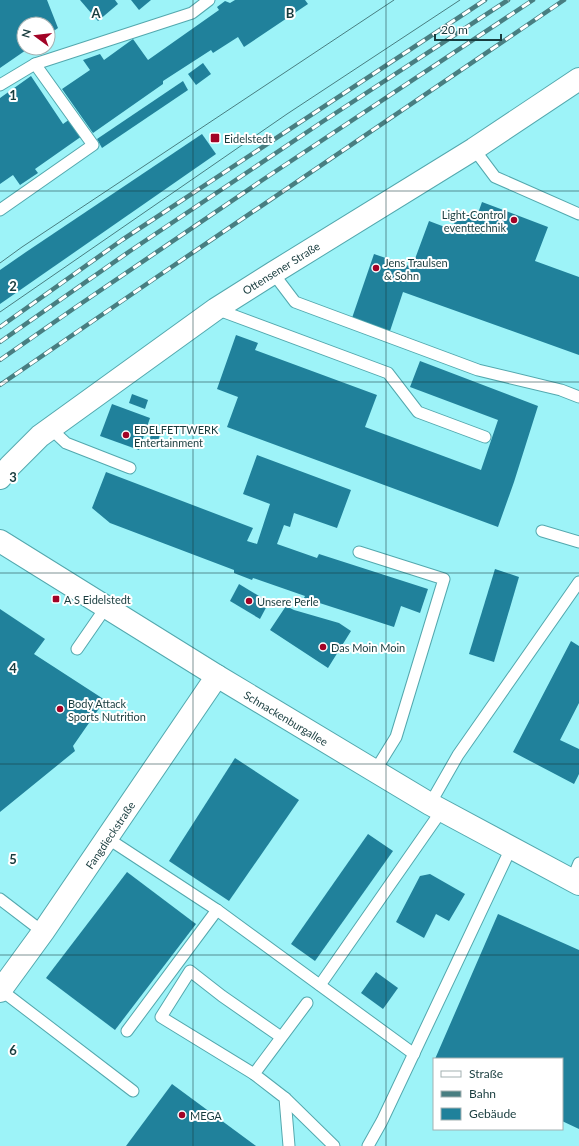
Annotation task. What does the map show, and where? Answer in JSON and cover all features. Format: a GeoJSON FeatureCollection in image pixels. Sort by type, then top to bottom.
{"type":"FeatureCollection","features":[{"type":"Feature","properties":{"kind":"street","name":"Ottensener Straße"},"geometry":{"type":"LineString","coordinates":[[0,478],[35,441],[50,428],[216,309],[474,149],[579,79]]}},
{"type":"Feature","properties":{"kind":"street","name":"Schnackenburgallee"},"geometry":{"type":"LineString","coordinates":[[0,541],[217,676],[436,807],[511,848],[577,876]]}},
{"type":"Feature","properties":{"kind":"street","name":"Fangdieckstraße"},"geometry":{"type":"LineString","coordinates":[[1,990],[43,932],[217,676]]}},
{"type":"Feature","properties":{"kind":"lane"},"geometry":{"type":"LineString","coordinates":[[0,85],[35,64],[192,13],[210,0]]}},
{"type":"Feature","properties":{"kind":"lane"},"geometry":{"type":"LineString","coordinates":[[0,210],[93,145],[35,64]]}},
{"type":"Feature","properties":{"kind":"lane"},"geometry":{"type":"LineString","coordinates":[[474,149],[495,177],[579,214]]}},
{"type":"Feature","properties":{"kind":"lane"},"geometry":{"type":"LineString","coordinates":[[273,273],[294,302],[478,370],[561,390],[579,397]]}},
{"type":"Feature","properties":{"kind":"lane"},"geometry":{"type":"LineString","coordinates":[[216,309],[388,373],[418,412],[485,437]]}},
{"type":"Feature","properties":{"kind":"lane"},"geometry":{"type":"LineString","coordinates":[[50,428],[66,443],[130,468]]}},
{"type":"Feature","properties":{"kind":"lane"},"geometry":{"type":"LineString","coordinates":[[542,531],[579,542]]}},
{"type":"Feature","properties":{"kind":"lane"},"geometry":{"type":"LineString","coordinates":[[359,552],[444,579],[396,737],[375,771]]}},
{"type":"Feature","properties":{"kind":"lane"},"geometry":{"type":"LineString","coordinates":[[320,985],[436,807],[458,756],[579,582]]}},
{"type":"Feature","properties":{"kind":"lane"},"geometry":{"type":"LineString","coordinates":[[77,649],[106,607]]}},
{"type":"Feature","properties":{"kind":"lane"},"geometry":{"type":"LineString","coordinates":[[107,838],[217,910],[414,1054]]}},
{"type":"Feature","properties":{"kind":"lane"},"geometry":{"type":"LineString","coordinates":[[368,1146],[382,1121],[511,848]]}},
{"type":"Feature","properties":{"kind":"lane"},"geometry":{"type":"LineString","coordinates":[[0,900],[43,932]]}},
{"type":"Feature","properties":{"kind":"lane"},"geometry":{"type":"LineString","coordinates":[[127,1031],[217,910]]}},
{"type":"Feature","properties":{"kind":"lane"},"geometry":{"type":"LineString","coordinates":[[281,1037],[222,996],[190,971],[161,1017],[254,1074],[285,1098],[334,1146]]}},
{"type":"Feature","properties":{"kind":"lane"},"geometry":{"type":"LineString","coordinates":[[1,990],[133,1091]]}},
{"type":"Feature","properties":{"kind":"lane"},"geometry":{"type":"LineString","coordinates":[[254,1074],[307,1003]]}},
{"type":"Feature","properties":{"kind":"lane"},"geometry":{"type":"LineString","coordinates":[[285,1098],[289,1146]]}},
{"type":"Feature","properties":{"kind":"building"},"geometry":{"type":"Polygon","coordinates":[[[0,0],[47,0],[53,16],[16,16],[16,56],[17,56],[0,68],[0,0]]]}},
{"type":"Feature","properties":{"kind":"building"},"geometry":{"type":"Polygon","coordinates":[[[80,0],[115,0],[118,4],[98,21],[80,0]]]}},
{"type":"Feature","properties":{"kind":"building"},"geometry":{"type":"Polygon","coordinates":[[[131,0],[151,0],[139,10],[131,0]]]}},
{"type":"Feature","properties":{"kind":"building"},"geometry":{"type":"Polygon","coordinates":[[[235,0],[305,0],[308,4],[244,47],[238,37],[213,53],[211,50],[163,81],[163,84],[93,133],[62,89],[90,70],[83,60],[100,54],[104,60],[133,39],[148,60],[219,10],[217,7],[225,1],[230,3],[235,0]]]}},
{"type":"Feature","properties":{"kind":"building"},"geometry":{"type":"Polygon","coordinates":[[[203,63],[211,74],[196,85],[188,74],[203,63]]]}},
{"type":"Feature","properties":{"kind":"building"},"geometry":{"type":"Polygon","coordinates":[[[31,76],[63,124],[70,119],[82,136],[35,169],[38,173],[20,185],[13,175],[0,184],[0,98],[31,76]]]}},
{"type":"Feature","properties":{"kind":"building"},"geometry":{"type":"Polygon","coordinates":[[[183,81],[188,90],[102,148],[97,139],[183,81]]]}},
{"type":"Feature","properties":{"kind":"building"},"geometry":{"type":"Polygon","coordinates":[[[202,134],[216,154],[0,304],[0,270],[202,134]]]}},
{"type":"Feature","properties":{"kind":"building"},"geometry":{"type":"Polygon","coordinates":[[[482,202],[548,227],[535,261],[579,277],[579,355],[403,292],[390,331],[352,318],[374,254],[412,267],[429,221],[466,235],[468,229],[456,225],[451,221],[451,216],[453,212],[459,211],[477,216],[482,202]]]}},
{"type":"Feature","properties":{"kind":"building"},"geometry":{"type":"Polygon","coordinates":[[[236,335],[258,343],[255,350],[377,395],[365,427],[481,470],[498,420],[410,387],[420,361],[538,406],[498,527],[227,427],[238,397],[217,389],[236,335]]]}},
{"type":"Feature","properties":{"kind":"building"},"geometry":{"type":"Polygon","coordinates":[[[132,394],[148,400],[145,409],[129,403],[132,394]]]}},
{"type":"Feature","properties":{"kind":"building"},"geometry":{"type":"Polygon","coordinates":[[[112,404],[150,418],[139,450],[100,436],[112,404]]]}},
{"type":"Feature","properties":{"kind":"building"},"geometry":{"type":"Polygon","coordinates":[[[152,432],[160,435],[156,446],[148,444],[152,432]]]}},
{"type":"Feature","properties":{"kind":"building"},"geometry":{"type":"Polygon","coordinates":[[[257,455],[351,490],[337,528],[294,513],[290,527],[284,525],[277,544],[317,558],[319,554],[428,589],[420,613],[401,606],[394,627],[304,598],[305,596],[253,578],[252,580],[234,573],[234,570],[110,523],[92,508],[106,472],[253,528],[247,541],[257,544],[270,504],[243,494],[257,455]]]}},
{"type":"Feature","properties":{"kind":"building"},"geometry":{"type":"Polygon","coordinates":[[[495,569],[519,577],[494,662],[469,654],[495,569]]]}},
{"type":"Feature","properties":{"kind":"building","name":"Unsere Perle"},"geometry":{"type":"Polygon","coordinates":[[[239,584],[269,602],[260,619],[230,601],[239,584]]]}},
{"type":"Feature","properties":{"kind":"building","name":"Das Moin Moin"},"geometry":{"type":"Polygon","coordinates":[[[286,606],[294,610],[339,623],[351,631],[328,668],[270,630],[286,606]]]}},
{"type":"Feature","properties":{"kind":"building"},"geometry":{"type":"Polygon","coordinates":[[[0,609],[45,639],[34,654],[105,700],[73,746],[75,751],[0,812],[0,609]]]}},
{"type":"Feature","properties":{"kind":"building"},"geometry":{"type":"Polygon","coordinates":[[[571,641],[579,646],[579,703],[560,740],[579,749],[579,774],[574,784],[513,752],[571,641]]]}},
{"type":"Feature","properties":{"kind":"building"},"geometry":{"type":"Polygon","coordinates":[[[235,758],[299,800],[229,901],[169,861],[235,758]]]}},
{"type":"Feature","properties":{"kind":"building"},"geometry":{"type":"Polygon","coordinates":[[[368,834],[393,851],[315,961],[291,944],[368,834]]]}},
{"type":"Feature","properties":{"kind":"building"},"geometry":{"type":"Polygon","coordinates":[[[127,872],[196,924],[115,1030],[46,978],[127,872]]]}},
{"type":"Feature","properties":{"kind":"building"},"geometry":{"type":"Polygon","coordinates":[[[430,874],[465,894],[449,921],[436,914],[424,938],[396,922],[420,876],[430,874]]]}},
{"type":"Feature","properties":{"kind":"building"},"geometry":{"type":"Polygon","coordinates":[[[498,914],[579,950],[579,1129],[563,1121],[563,1058],[435,1058],[498,914]]]}},
{"type":"Feature","properties":{"kind":"building"},"geometry":{"type":"Polygon","coordinates":[[[376,972],[398,988],[383,1009],[361,993],[376,972]]]}},
{"type":"Feature","properties":{"kind":"building","name":"MEGA"},"geometry":{"type":"Polygon","coordinates":[[[172,1084],[256,1146],[126,1146],[172,1084]]]}},
{"type":"Feature","properties":{"kind":"tram line"},"geometry":{"type":"LineString","coordinates":[[0,263],[394,0]]}},
{"type":"Feature","properties":{"kind":"tram line"},"geometry":{"type":"LineString","coordinates":[[0,312],[287,114],[460,0]]}},
{"type":"Feature","properties":{"kind":"railway"},"geometry":{"type":"LineString","coordinates":[[0,327],[122,240],[485,0]]}},
{"type":"Feature","properties":{"kind":"railway"},"geometry":{"type":"LineString","coordinates":[[0,342],[130,251],[322,122],[508,0]]}},
{"type":"Feature","properties":{"kind":"railway"},"geometry":{"type":"LineString","coordinates":[[0,360],[261,181],[533,0]]}},
{"type":"Feature","properties":{"kind":"railway"},"geometry":{"type":"LineString","coordinates":[[0,385],[564,0]]}},
{"type":"Feature","properties":{"kind":"place","name":"Eidelstedt"},"geometry":{"type":"Point","coordinates":[215,138]}},
{"type":"Feature","properties":{"kind":"place","name":"Light-Control eventtechnik"},"geometry":{"type":"Point","coordinates":[514,220]}},
{"type":"Feature","properties":{"kind":"place","name":"Jens Traulsen & Sohn"},"geometry":{"type":"Point","coordinates":[376,268]}},
{"type":"Feature","properties":{"kind":"place","name":"EDELFETTWERK Entertainment"},"geometry":{"type":"Point","coordinates":[126,435]}},
{"type":"Feature","properties":{"kind":"place","name":"A S Eidelstedt"},"geometry":{"type":"Point","coordinates":[56,599]}},
{"type":"Feature","properties":{"kind":"place","name":"Unsere Perle"},"geometry":{"type":"Point","coordinates":[249,601]}},
{"type":"Feature","properties":{"kind":"place","name":"Das Moin Moin"},"geometry":{"type":"Point","coordinates":[323,647]}},
{"type":"Feature","properties":{"kind":"place","name":"Body Attack Sports Nutrition"},"geometry":{"type":"Point","coordinates":[60,709]}},
{"type":"Feature","properties":{"kind":"place","name":"MEGA"},"geometry":{"type":"Point","coordinates":[182,1115]}}]}
